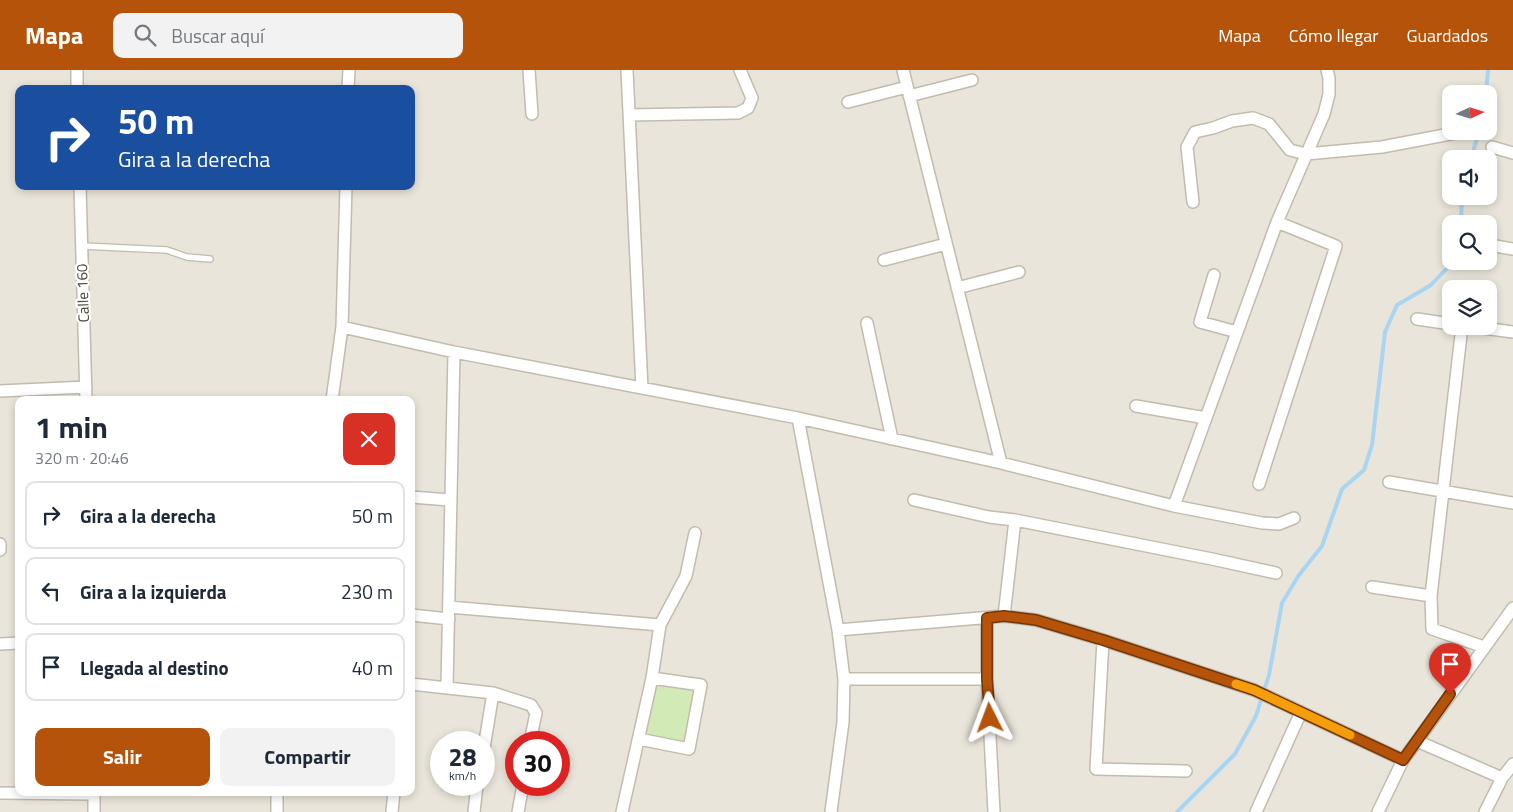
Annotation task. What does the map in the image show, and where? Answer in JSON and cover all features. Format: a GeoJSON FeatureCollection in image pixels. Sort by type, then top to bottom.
{"type":"FeatureCollection","features":[{"type":"Feature","properties":{"kind":"street"},"geometry":{"type":"LineString","coordinates":[[77,70],[77,85]]}},
{"type":"Feature","properties":{"kind":"street"},"geometry":{"type":"LineString","coordinates":[[348,85],[349,70]]}},
{"type":"Feature","properties":{"kind":"street"},"geometry":{"type":"LineString","coordinates":[[529,70],[532,114]]}},
{"type":"Feature","properties":{"kind":"street"},"geometry":{"type":"LineString","coordinates":[[627,70],[642,388]]}},
{"type":"Feature","properties":{"kind":"street"},"geometry":{"type":"LineString","coordinates":[[629,115],[738,113],[748,108],[752,98],[740,70]]}},
{"type":"Feature","properties":{"kind":"street"},"geometry":{"type":"LineString","coordinates":[[903,70],[1001,463]]}},
{"type":"Feature","properties":{"kind":"street"},"geometry":{"type":"LineString","coordinates":[[1174,506],[1277,222],[1324,114],[1329,94],[1327,70]]}},
{"type":"Feature","properties":{"kind":"street"},"geometry":{"type":"LineString","coordinates":[[848,102],[972,80]]}},
{"type":"Feature","properties":{"kind":"street"},"geometry":{"type":"LineString","coordinates":[[1193,202],[1187,147],[1195,132],[1232,121],[1253,118],[1269,124],[1290,150],[1306,154],[1382,147],[1442,136]]}},
{"type":"Feature","properties":{"kind":"street"},"geometry":{"type":"LineString","coordinates":[[1492,147],[1513,153]]}},
{"type":"Feature","properties":{"kind":"street","name":"Calle 160"},"geometry":{"type":"LineString","coordinates":[[80,190],[86,396]]}},
{"type":"Feature","properties":{"kind":"street"},"geometry":{"type":"LineString","coordinates":[[333,396],[342,327],[346,190]]}},
{"type":"Feature","properties":{"kind":"street"},"geometry":{"type":"LineString","coordinates":[[1259,484],[1336,246],[1277,222]]}},
{"type":"Feature","properties":{"kind":"street"},"geometry":{"type":"LineString","coordinates":[[884,260],[946,244]]}},
{"type":"Feature","properties":{"kind":"street"},"geometry":{"type":"LineString","coordinates":[[1497,246],[1513,249]]}},
{"type":"Feature","properties":{"kind":"street"},"geometry":{"type":"LineString","coordinates":[[957,288],[1019,272]]}},
{"type":"Feature","properties":{"kind":"street"},"geometry":{"type":"LineString","coordinates":[[1214,275],[1200,322],[1237,332]]}},
{"type":"Feature","properties":{"kind":"street"},"geometry":{"type":"LineString","coordinates":[[1417,319],[1442,323]]}},
{"type":"Feature","properties":{"kind":"street"},"geometry":{"type":"LineString","coordinates":[[867,323],[892,439]]}},
{"type":"Feature","properties":{"kind":"street"},"geometry":{"type":"LineString","coordinates":[[342,327],[454,352],[798,418],[1001,463],[1174,506],[1262,523],[1279,524],[1294,518]]}},
{"type":"Feature","properties":{"kind":"street"},"geometry":{"type":"LineString","coordinates":[[1497,330],[1513,332]]}},
{"type":"Feature","properties":{"kind":"street"},"geometry":{"type":"LineString","coordinates":[[1461,335],[1431,596],[1432,629],[1484,647]]}},
{"type":"Feature","properties":{"kind":"street"},"geometry":{"type":"LineString","coordinates":[[448,688],[454,352]]}},
{"type":"Feature","properties":{"kind":"street"},"geometry":{"type":"LineString","coordinates":[[0,391],[86,386]]}},
{"type":"Feature","properties":{"kind":"street"},"geometry":{"type":"LineString","coordinates":[[1136,406],[1206,418]]}},
{"type":"Feature","properties":{"kind":"street"},"geometry":{"type":"LineString","coordinates":[[798,418],[838,630],[844,679],[843,722],[831,812]]}},
{"type":"Feature","properties":{"kind":"street"},"geometry":{"type":"LineString","coordinates":[[1389,482],[1513,504]]}},
{"type":"Feature","properties":{"kind":"street"},"geometry":{"type":"LineString","coordinates":[[415,497],[450,500]]}},
{"type":"Feature","properties":{"kind":"street"},"geometry":{"type":"LineString","coordinates":[[914,500],[989,517],[1016,520],[1276,573]]}},
{"type":"Feature","properties":{"kind":"street"},"geometry":{"type":"LineString","coordinates":[[1004,616],[1016,520]]}},
{"type":"Feature","properties":{"kind":"street"},"geometry":{"type":"LineString","coordinates":[[622,812],[652,678],[660,625],[686,576],[695,533]]}},
{"type":"Feature","properties":{"kind":"street"},"geometry":{"type":"LineString","coordinates":[[0,544],[0,550]]}},
{"type":"Feature","properties":{"kind":"street"},"geometry":{"type":"LineString","coordinates":[[1372,587],[1431,596]]}},
{"type":"Feature","properties":{"kind":"street"},"geometry":{"type":"LineString","coordinates":[[449,607],[660,625]]}},
{"type":"Feature","properties":{"kind":"street"},"geometry":{"type":"LineString","coordinates":[[1378,812],[1403,760],[1513,608]]}},
{"type":"Feature","properties":{"kind":"street"},"geometry":{"type":"LineString","coordinates":[[415,616],[449,620]]}},
{"type":"Feature","properties":{"kind":"street"},"geometry":{"type":"LineString","coordinates":[[838,630],[1004,616],[1036,620],[1254,690],[1403,760]]}},
{"type":"Feature","properties":{"kind":"street"},"geometry":{"type":"LineString","coordinates":[[987,618],[987,679],[994,812]]}},
{"type":"Feature","properties":{"kind":"street"},"geometry":{"type":"LineString","coordinates":[[1103,640],[1096,769],[1186,771]]}},
{"type":"Feature","properties":{"kind":"street"},"geometry":{"type":"LineString","coordinates":[[0,644],[15,643]]}},
{"type":"Feature","properties":{"kind":"street"},"geometry":{"type":"LineString","coordinates":[[639,739],[689,749],[700,685],[652,678]]}},
{"type":"Feature","properties":{"kind":"street"},"geometry":{"type":"LineString","coordinates":[[844,679],[987,679]]}},
{"type":"Feature","properties":{"kind":"street"},"geometry":{"type":"LineString","coordinates":[[415,684],[493,693],[531,705],[536,713],[532,731]]}},
{"type":"Feature","properties":{"kind":"street"},"geometry":{"type":"LineString","coordinates":[[487,731],[493,693]]}},
{"type":"Feature","properties":{"kind":"street"},"geometry":{"type":"LineString","coordinates":[[1256,812],[1301,712]]}},
{"type":"Feature","properties":{"kind":"street"},"geometry":{"type":"LineString","coordinates":[[1417,741],[1502,778]]}},
{"type":"Feature","properties":{"kind":"street"},"geometry":{"type":"LineString","coordinates":[[1484,812],[1502,778],[1513,764]]}},
{"type":"Feature","properties":{"kind":"street"},"geometry":{"type":"LineString","coordinates":[[0,793],[15,793]]}},
{"type":"Feature","properties":{"kind":"street"},"geometry":{"type":"LineString","coordinates":[[94,796],[94,812]]}},
{"type":"Feature","properties":{"kind":"street"},"geometry":{"type":"LineString","coordinates":[[277,796],[277,812]]}},
{"type":"Feature","properties":{"kind":"street"},"geometry":{"type":"LineString","coordinates":[[392,812],[394,796]]}},
{"type":"Feature","properties":{"kind":"street"},"geometry":{"type":"LineString","coordinates":[[474,812],[476,796]]}},
{"type":"Feature","properties":{"kind":"street"},"geometry":{"type":"LineString","coordinates":[[518,812],[521,796]]}},
{"type":"Feature","properties":{"kind":"lane"},"geometry":{"type":"LineString","coordinates":[[82,246],[167,250],[188,257],[210,259]]}},
{"type":"Feature","properties":{"kind":"shaded area"},"geometry":{"type":"Polygon","coordinates":[[[0,70],[1513,70],[1513,812],[0,812],[0,70]]]}},
{"type":"Feature","properties":{"kind":"green space"},"geometry":{"type":"Polygon","coordinates":[[[656,684],[694,689],[684,743],[645,734],[656,684]]]}},
{"type":"Feature","properties":{"kind":"waterway"},"geometry":{"type":"LineString","coordinates":[[1487,85],[1488,70]]}},
{"type":"Feature","properties":{"kind":"waterway"},"geometry":{"type":"LineString","coordinates":[[1474,150],[1476,140]]}},
{"type":"Feature","properties":{"kind":"waterway"},"geometry":{"type":"LineString","coordinates":[[1461,215],[1462,205]]}},
{"type":"Feature","properties":{"kind":"waterway"},"geometry":{"type":"LineString","coordinates":[[1177,812],[1235,754],[1256,716],[1269,675],[1282,603],[1299,575],[1322,546],[1342,489],[1364,470],[1372,445],[1385,332],[1397,305],[1431,285],[1445,270]]}},
{"type":"Feature","properties":{"kind":"slow traffic"},"geometry":{"type":"LineString","coordinates":[[1236,684],[1254,690],[1350,735]]}},
{"type":"Feature","properties":{"kind":"route"},"geometry":{"type":"LineString","coordinates":[[990,718],[987,679],[987,618],[1004,616],[1036,620],[1254,690],[1403,760],[1450,694]]}}]}
